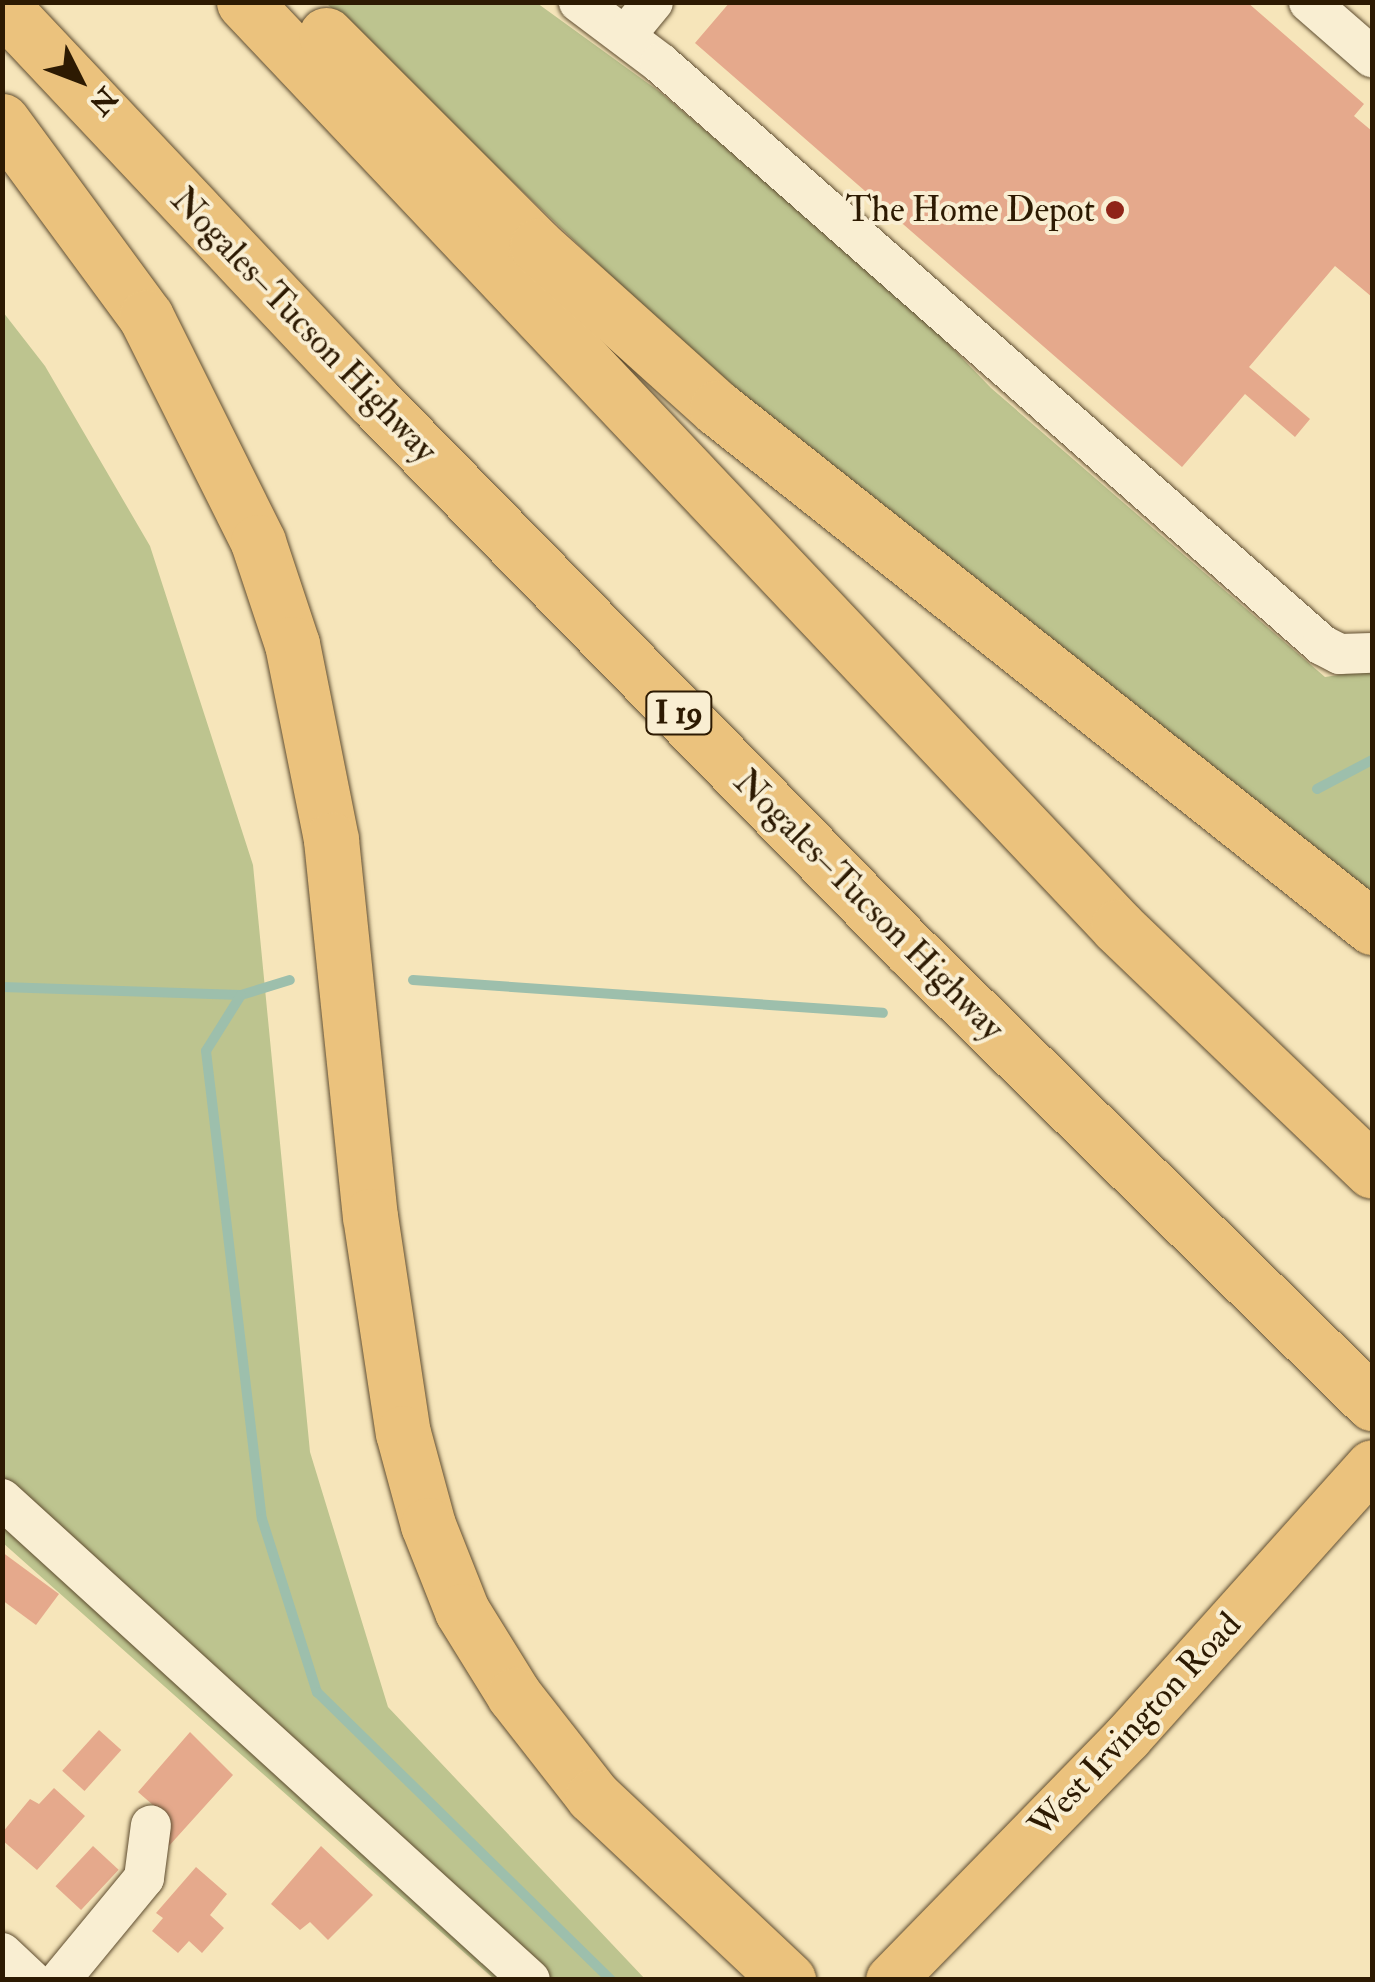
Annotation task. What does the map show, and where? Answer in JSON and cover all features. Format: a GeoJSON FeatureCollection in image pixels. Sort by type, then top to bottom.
{"type":"FeatureCollection","features":[{"type":"Feature","properties":{"kind":"highway"},"geometry":{"type":"LineString","coordinates":[[244,2],[1118,927],[1372,1172]]}},
{"type":"Feature","properties":{"kind":"highway"},"geometry":{"type":"LineString","coordinates":[[294,2],[538,246],[717,408],[1372,927]]}},
{"type":"Feature","properties":{"kind":"highway","name":"Nogales–Tucson Highway"},"geometry":{"type":"LineString","coordinates":[[2,6],[374,401],[894,933],[1372,1403]]}},
{"type":"Feature","properties":{"kind":"highway"},"geometry":{"type":"LineString","coordinates":[[2,121],[146,317],[258,542],[292,644],[331,840],[370,1216],[403,1433],[428,1525],[462,1611],[514,1695],[593,1796],[788,1980]]}},
{"type":"Feature","properties":{"kind":"main road","name":"West Irvington Road"},"geometry":{"type":"LineString","coordinates":[[891,1980],[1116,1749],[1372,1465]]}},
{"type":"Feature","properties":{"kind":"street"},"geometry":{"type":"LineString","coordinates":[[579,2],[625,36],[1322,646],[1340,654],[1372,653]]}},
{"type":"Feature","properties":{"kind":"street"},"geometry":{"type":"LineString","coordinates":[[625,36],[654,2]]}},
{"type":"Feature","properties":{"kind":"street"},"geometry":{"type":"LineString","coordinates":[[1309,2],[1372,57]]}},
{"type":"Feature","properties":{"kind":"street"},"geometry":{"type":"LineString","coordinates":[[2,1499],[530,1980]]}},
{"type":"Feature","properties":{"kind":"street"},"geometry":{"type":"LineString","coordinates":[[60,1980],[144,1878],[151,1825]]}},
{"type":"Feature","properties":{"kind":"street"},"geometry":{"type":"LineString","coordinates":[[2,1954],[31,1980]]}},
{"type":"Feature","properties":{"kind":"green space"},"geometry":{"type":"Polygon","coordinates":[[[326,3],[537,3],[660,92],[911,305],[991,388],[1325,677],[1372,670],[1372,901],[751,410],[326,3]]]}},
{"type":"Feature","properties":{"kind":"green space"},"geometry":{"type":"Polygon","coordinates":[[[3,312],[45,366],[150,546],[253,865],[310,1452],[388,1707],[645,1979],[494,1979],[3,1543],[3,312]]]}},
{"type":"Feature","properties":{"kind":"building","name":"The Home Depot"},"geometry":{"type":"Polygon","coordinates":[[[730,2],[1247,2],[1364,104],[1354,116],[1372,131],[1372,297],[1335,266],[1249,367],[1310,419],[1295,437],[1245,394],[1182,467],[695,43],[730,2]]]}},
{"type":"Feature","properties":{"kind":"building"},"geometry":{"type":"Polygon","coordinates":[[[2,1552],[59,1594],[36,1625],[2,1600],[2,1552]]]}},
{"type":"Feature","properties":{"kind":"building"},"geometry":{"type":"Polygon","coordinates":[[[99,1730],[121,1750],[84,1791],[62,1771],[99,1730]]]}},
{"type":"Feature","properties":{"kind":"building"},"geometry":{"type":"Polygon","coordinates":[[[190,1732],[233,1775],[168,1847],[155,1834],[169,1819],[138,1792],[190,1732]]]}},
{"type":"Feature","properties":{"kind":"building"},"geometry":{"type":"Polygon","coordinates":[[[54,1788],[85,1816],[37,1870],[2,1840],[2,1833],[30,1799],[39,1804],[54,1788]]]}},
{"type":"Feature","properties":{"kind":"building"},"geometry":{"type":"Polygon","coordinates":[[[93,1846],[119,1870],[81,1910],[55,1886],[93,1846]]]}},
{"type":"Feature","properties":{"kind":"building"},"geometry":{"type":"Polygon","coordinates":[[[321,1846],[373,1895],[328,1940],[310,1922],[300,1930],[271,1904],[321,1846]]]}},
{"type":"Feature","properties":{"kind":"building"},"geometry":{"type":"Polygon","coordinates":[[[196,1867],[227,1894],[210,1915],[224,1928],[202,1953],[189,1941],[178,1953],[152,1931],[163,1918],[156,1913],[196,1867]]]}},
{"type":"Feature","properties":{"kind":"waterway"},"geometry":{"type":"LineString","coordinates":[[1317,789],[1372,760]]}},
{"type":"Feature","properties":{"kind":"waterway"},"geometry":{"type":"LineString","coordinates":[[2,987],[241,995],[290,980]]}},
{"type":"Feature","properties":{"kind":"waterway"},"geometry":{"type":"LineString","coordinates":[[413,980],[883,1013]]}},
{"type":"Feature","properties":{"kind":"waterway"},"geometry":{"type":"LineString","coordinates":[[241,995],[206,1051],[262,1519],[317,1692],[611,1980]]}},
{"type":"Feature","properties":{"kind":"place","name":"The Home Depot"},"geometry":{"type":"Point","coordinates":[1115,210]}}]}
